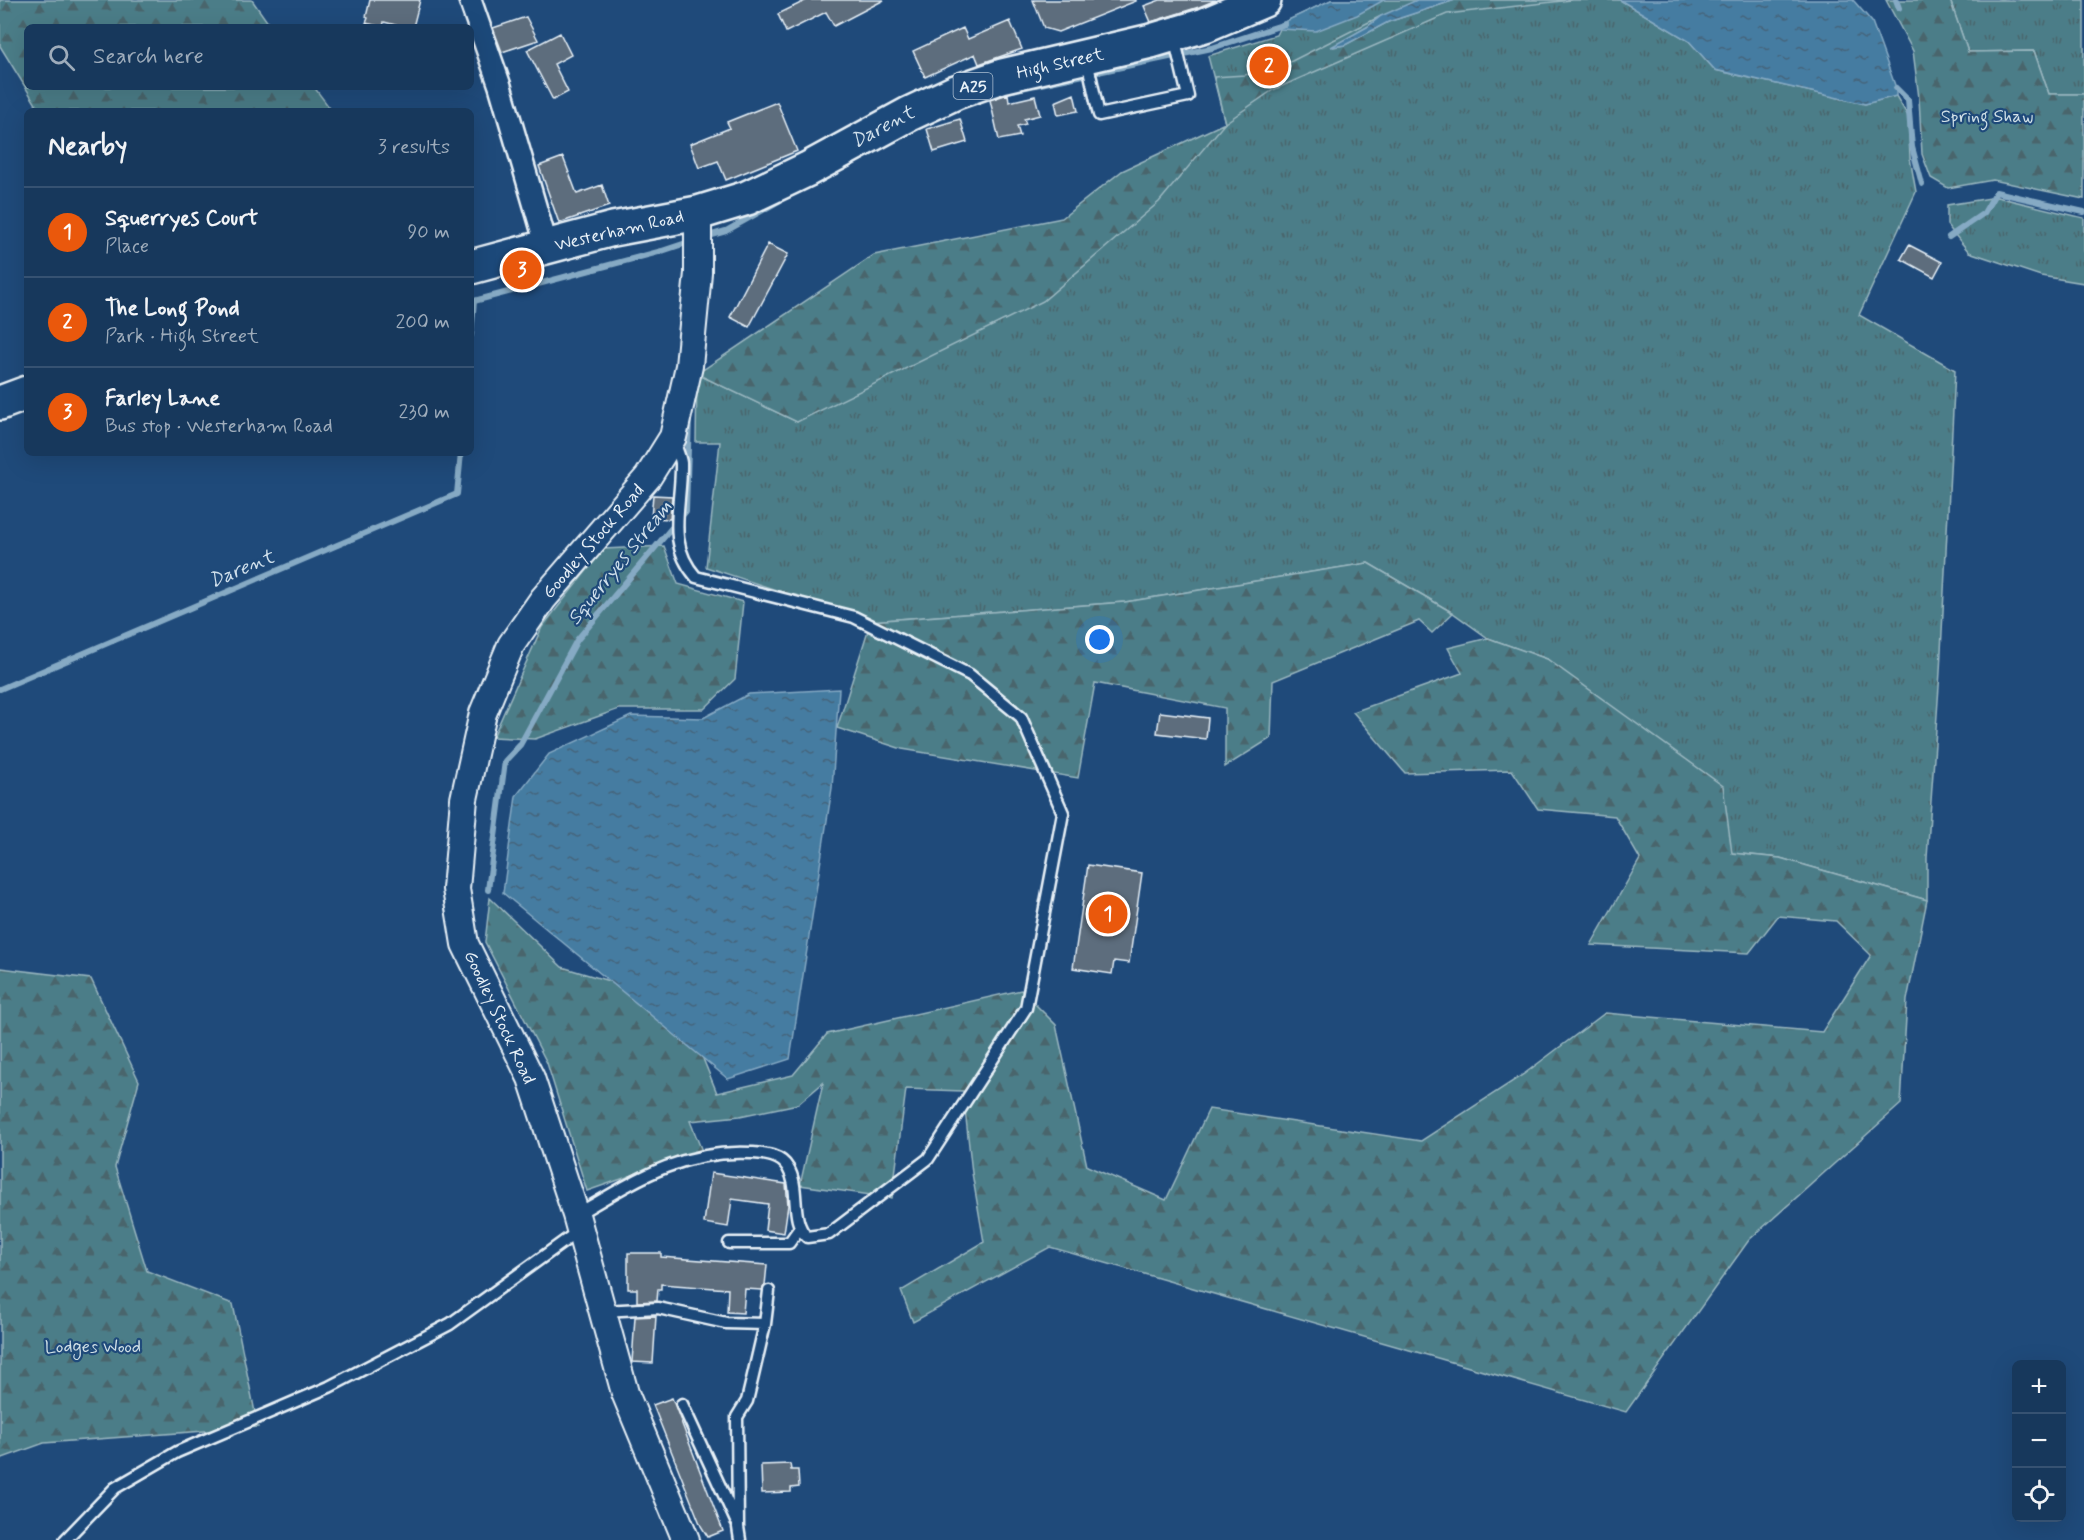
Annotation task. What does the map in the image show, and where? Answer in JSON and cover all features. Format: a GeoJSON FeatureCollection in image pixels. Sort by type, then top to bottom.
{"type":"FeatureCollection","features":[{"type":"Feature","properties":{"kind":"main road","name":"High Street"},"geometry":{"type":"LineString","coordinates":[[698,219],[798,174],[909,114],[956,92],[1002,76],[1089,70],[1176,42],[1205,25],[1264,0]]}},
{"type":"Feature","properties":{"kind":"main road","name":"Westerham Road"},"geometry":{"type":"LineString","coordinates":[[474,266],[613,229],[698,219]]}},
{"type":"Feature","properties":{"kind":"main road"},"geometry":{"type":"LineString","coordinates":[[0,403],[24,394]]}},
{"type":"Feature","properties":{"kind":"street"},"geometry":{"type":"LineString","coordinates":[[470,0],[500,86],[547,247]]}},
{"type":"Feature","properties":{"kind":"street","name":"Goodley Stock Road"},"geometry":{"type":"LineString","coordinates":[[686,1540],[626,1393],[578,1223],[531,1078],[465,944],[456,889],[464,799],[483,713],[511,645],[543,599],[648,477],[673,437],[689,366],[698,273],[698,219]]}},
{"type":"Feature","properties":{"kind":"lane"},"geometry":{"type":"LineString","coordinates":[[1089,70],[1099,115],[1188,96],[1176,42]]}},
{"type":"Feature","properties":{"kind":"lane"},"geometry":{"type":"LineString","coordinates":[[65,1540],[115,1488],[177,1452],[329,1387],[450,1324],[578,1223],[657,1169],[728,1151],[769,1154],[788,1166],[794,1183],[799,1229],[807,1237],[829,1234],[928,1159],[1026,1008],[1063,813],[1021,717],[970,675],[854,617],[696,577],[685,564],[677,541],[681,461],[673,437]]}},
{"type":"Feature","properties":{"kind":"lane"},"geometry":{"type":"LineString","coordinates":[[729,1243],[789,1243],[799,1229]]}},
{"type":"Feature","properties":{"kind":"lane"},"geometry":{"type":"LineString","coordinates":[[740,1540],[737,1417],[747,1401],[765,1324],[769,1291]]}},
{"type":"Feature","properties":{"kind":"lane"},"geometry":{"type":"LineString","coordinates":[[603,1311],[658,1308],[726,1323],[765,1324]]}},
{"type":"Feature","properties":{"kind":"lane"},"geometry":{"type":"LineString","coordinates":[[682,1404],[738,1527]]}},
{"type":"Feature","properties":{"kind":"green space"},"geometry":{"type":"Polygon","coordinates":[[[0,0],[252,0],[269,24],[24,24],[24,85],[0,46],[0,0]]]}},
{"type":"Feature","properties":{"kind":"green space"},"geometry":{"type":"Polygon","coordinates":[[[1331,0],[1620,0],[1689,41],[1715,70],[1865,104],[1896,96],[1908,116],[1910,158],[1916,192],[1859,315],[1955,370],[1940,672],[1927,858],[1927,900],[1780,858],[1731,853],[1547,659],[1488,638],[1453,613],[1368,563],[1125,602],[871,621],[706,567],[720,442],[696,442],[697,374],[797,422],[1225,123],[1208,56],[1276,35],[1282,23],[1331,0]]]}},
{"type":"Feature","properties":{"kind":"green space"},"geometry":{"type":"Polygon","coordinates":[[[1455,0],[1571,0],[1447,14],[1273,90],[1225,123],[1214,77],[1245,75],[1288,63],[1381,16],[1333,47],[1345,45],[1388,22],[1455,0]]]}},
{"type":"Feature","properties":{"kind":"green space","name":"Spring Shaw"},"geometry":{"type":"Polygon","coordinates":[[[1886,0],[1950,0],[1968,52],[2034,51],[2049,94],[2084,94],[2084,199],[1993,180],[1948,188],[1931,178],[1922,154],[1919,98],[1913,51],[1886,0]]]}},
{"type":"Feature","properties":{"kind":"green space"},"geometry":{"type":"Polygon","coordinates":[[[1950,0],[2084,0],[2084,94],[2049,94],[2034,51],[1968,52],[1950,0]]]}},
{"type":"Feature","properties":{"kind":"green space"},"geometry":{"type":"Polygon","coordinates":[[[27,90],[316,90],[330,108],[38,108],[27,90]]]}},
{"type":"Feature","properties":{"kind":"green space"},"geometry":{"type":"Polygon","coordinates":[[[1225,123],[1159,202],[1043,301],[797,422],[697,374],[874,255],[1062,218],[1122,171],[1225,123]]]}},
{"type":"Feature","properties":{"kind":"green space"},"geometry":{"type":"Polygon","coordinates":[[[1997,197],[2084,218],[2084,283],[2041,276],[1969,252],[1947,225],[1947,205],[1997,197]]]}},
{"type":"Feature","properties":{"kind":"green space"},"geometry":{"type":"Polygon","coordinates":[[[664,546],[678,584],[743,602],[735,679],[704,709],[619,709],[535,739],[493,737],[542,627],[604,549],[664,546]]]}},
{"type":"Feature","properties":{"kind":"green space"},"geometry":{"type":"Polygon","coordinates":[[[1368,563],[1453,613],[1432,633],[1419,621],[1273,681],[1271,738],[1225,767],[1225,708],[1095,683],[1078,778],[902,749],[837,728],[871,621],[1125,602],[1368,563]]]}},
{"type":"Feature","properties":{"kind":"green space"},"geometry":{"type":"Polygon","coordinates":[[[1488,638],[1547,659],[1723,786],[1732,853],[1780,858],[1927,900],[1907,1000],[1901,1104],[1749,1240],[1626,1412],[1050,1247],[913,1322],[901,1291],[984,1242],[972,1173],[963,1091],[906,1089],[892,1198],[800,1185],[823,1083],[798,1104],[740,1116],[690,1121],[702,1151],[587,1191],[547,1063],[485,942],[490,898],[562,967],[680,1002],[717,1093],[793,1075],[827,1034],[1021,990],[1056,1025],[1087,1166],[1166,1200],[1209,1109],[1421,1141],[1524,1074],[1605,1013],[1822,1032],[1871,955],[1836,921],[1778,916],[1749,953],[1591,945],[1640,859],[1615,816],[1538,809],[1512,770],[1405,773],[1353,712],[1462,673],[1448,648],[1488,638]]]}},
{"type":"Feature","properties":{"kind":"green space","name":"Lodges Wood"},"geometry":{"type":"Polygon","coordinates":[[[0,968],[91,979],[139,1081],[115,1167],[147,1271],[233,1304],[258,1427],[44,1443],[0,1459],[0,968]]]}},
{"type":"Feature","properties":{"kind":"water"},"geometry":{"type":"Polygon","coordinates":[[[1331,0],[1384,0],[1357,15],[1316,31],[1280,29],[1282,23],[1331,0]]]}},
{"type":"Feature","properties":{"kind":"water"},"geometry":{"type":"Polygon","coordinates":[[[1417,0],[1455,0],[1388,22],[1345,45],[1331,47],[1367,27],[1381,16],[1417,0]]]}},
{"type":"Feature","properties":{"kind":"water"},"geometry":{"type":"Polygon","coordinates":[[[1620,0],[1853,0],[1872,22],[1896,88],[1896,96],[1865,104],[1715,70],[1689,41],[1620,0]]]}},
{"type":"Feature","properties":{"kind":"water"},"geometry":{"type":"Polygon","coordinates":[[[839,689],[832,788],[790,1059],[728,1079],[503,893],[516,796],[549,754],[631,716],[703,718],[749,694],[839,689]]]}},
{"type":"Feature","properties":{"kind":"building"},"geometry":{"type":"Polygon","coordinates":[[[370,0],[420,0],[414,24],[384,22],[384,24],[370,24],[366,23],[368,18],[366,17],[370,0]]]}},
{"type":"Feature","properties":{"kind":"building"},"geometry":{"type":"Polygon","coordinates":[[[807,0],[884,0],[834,26],[826,12],[786,32],[778,14],[807,0]]]}},
{"type":"Feature","properties":{"kind":"building"},"geometry":{"type":"Polygon","coordinates":[[[1033,0],[1136,1],[1058,32],[1044,28],[1033,0]]]}},
{"type":"Feature","properties":{"kind":"building"},"geometry":{"type":"Polygon","coordinates":[[[1160,0],[1216,0],[1151,22],[1144,6],[1160,0]]]}},
{"type":"Feature","properties":{"kind":"building"},"geometry":{"type":"Polygon","coordinates":[[[526,17],[538,40],[502,52],[493,28],[526,17]]]}},
{"type":"Feature","properties":{"kind":"building"},"geometry":{"type":"Polygon","coordinates":[[[1010,21],[1022,49],[979,64],[975,54],[925,77],[913,51],[963,28],[968,39],[1010,21]]]}},
{"type":"Feature","properties":{"kind":"building"},"geometry":{"type":"Polygon","coordinates":[[[560,33],[571,55],[554,64],[568,92],[553,100],[527,50],[560,33]]]}},
{"type":"Feature","properties":{"kind":"building"},"geometry":{"type":"Polygon","coordinates":[[[1008,94],[1009,102],[1035,96],[1040,115],[1024,119],[1026,124],[1017,126],[1020,136],[999,140],[990,100],[1008,94]]]}},
{"type":"Feature","properties":{"kind":"building"},"geometry":{"type":"Polygon","coordinates":[[[1074,94],[1078,111],[1058,115],[1055,102],[1074,94]]]}},
{"type":"Feature","properties":{"kind":"building"},"geometry":{"type":"Polygon","coordinates":[[[777,102],[797,151],[726,180],[718,161],[699,168],[690,144],[730,128],[727,122],[777,102]]]}},
{"type":"Feature","properties":{"kind":"building"},"geometry":{"type":"Polygon","coordinates":[[[960,119],[967,142],[934,152],[927,129],[960,119]]]}},
{"type":"Feature","properties":{"kind":"building"},"geometry":{"type":"Polygon","coordinates":[[[563,157],[577,194],[602,185],[609,206],[559,223],[539,166],[563,157]]]}},
{"type":"Feature","properties":{"kind":"building"},"geometry":{"type":"Polygon","coordinates":[[[768,244],[788,254],[749,327],[730,317],[768,244]]]}},
{"type":"Feature","properties":{"kind":"building"},"geometry":{"type":"Polygon","coordinates":[[[1909,245],[1942,262],[1934,277],[1901,259],[1909,245]]]}},
{"type":"Feature","properties":{"kind":"building"},"geometry":{"type":"Polygon","coordinates":[[[653,495],[672,496],[670,519],[651,518],[653,495]]]}},
{"type":"Feature","properties":{"kind":"building"},"geometry":{"type":"Polygon","coordinates":[[[1160,712],[1208,718],[1206,739],[1157,733],[1160,712]]]}},
{"type":"Feature","properties":{"kind":"building"},"geometry":{"type":"Polygon","coordinates":[[[1088,865],[1142,873],[1129,963],[1114,961],[1112,974],[1073,968],[1088,865]]]}},
{"type":"Feature","properties":{"kind":"building"},"geometry":{"type":"Polygon","coordinates":[[[711,1173],[786,1184],[788,1205],[784,1233],[765,1230],[768,1204],[732,1199],[728,1227],[704,1223],[711,1173]]]}},
{"type":"Feature","properties":{"kind":"building"},"geometry":{"type":"Polygon","coordinates":[[[628,1253],[661,1253],[661,1257],[767,1265],[765,1285],[762,1290],[745,1289],[743,1313],[727,1312],[728,1289],[661,1284],[657,1301],[637,1302],[637,1289],[628,1289],[628,1253]]]}},
{"type":"Feature","properties":{"kind":"building"},"geometry":{"type":"Polygon","coordinates":[[[656,1316],[653,1363],[632,1362],[635,1317],[656,1316]]]}},
{"type":"Feature","properties":{"kind":"building"},"geometry":{"type":"Polygon","coordinates":[[[672,1398],[723,1531],[708,1537],[701,1526],[653,1405],[672,1398]]]}},
{"type":"Feature","properties":{"kind":"building"},"geometry":{"type":"Polygon","coordinates":[[[790,1464],[791,1470],[798,1470],[799,1487],[791,1488],[791,1492],[762,1493],[761,1465],[790,1464]]]}},
{"type":"Feature","properties":{"kind":"waterway"},"geometry":{"type":"LineString","coordinates":[[1896,0],[1899,8]]}},
{"type":"Feature","properties":{"kind":"waterway","name":"Darent"},"geometry":{"type":"LineString","coordinates":[[1003,92],[1212,48],[1285,24]]}},
{"type":"Feature","properties":{"kind":"waterway"},"geometry":{"type":"LineString","coordinates":[[1896,88],[1908,100],[1912,147],[1922,184]]}},
{"type":"Feature","properties":{"kind":"waterway"},"geometry":{"type":"LineString","coordinates":[[1949,237],[1984,213],[1996,192],[2084,212]]}},
{"type":"Feature","properties":{"kind":"waterway","name":"Darent"},"geometry":{"type":"LineString","coordinates":[[705,237],[726,231],[779,201]]}},
{"type":"Feature","properties":{"kind":"waterway","name":"Darent"},"geometry":{"type":"LineString","coordinates":[[474,301],[692,241]]}},
{"type":"Feature","properties":{"kind":"waterway","name":"Squerryes Stream"},"geometry":{"type":"LineString","coordinates":[[488,890],[505,761],[520,745],[577,640],[686,511],[689,417]]}},
{"type":"Feature","properties":{"kind":"waterway","name":"Darent"},"geometry":{"type":"LineString","coordinates":[[0,689],[457,494],[461,456]]}},
{"type":"Feature","properties":{"kind":"place","name":"The Long Pond"},"geometry":{"type":"Point","coordinates":[1269,66]}},
{"type":"Feature","properties":{"kind":"place","name":"Farley Lane"},"geometry":{"type":"Point","coordinates":[522,270]}},
{"type":"Feature","properties":{"kind":"place","name":"Squerryes Court"},"geometry":{"type":"Point","coordinates":[1108,914]}}]}
